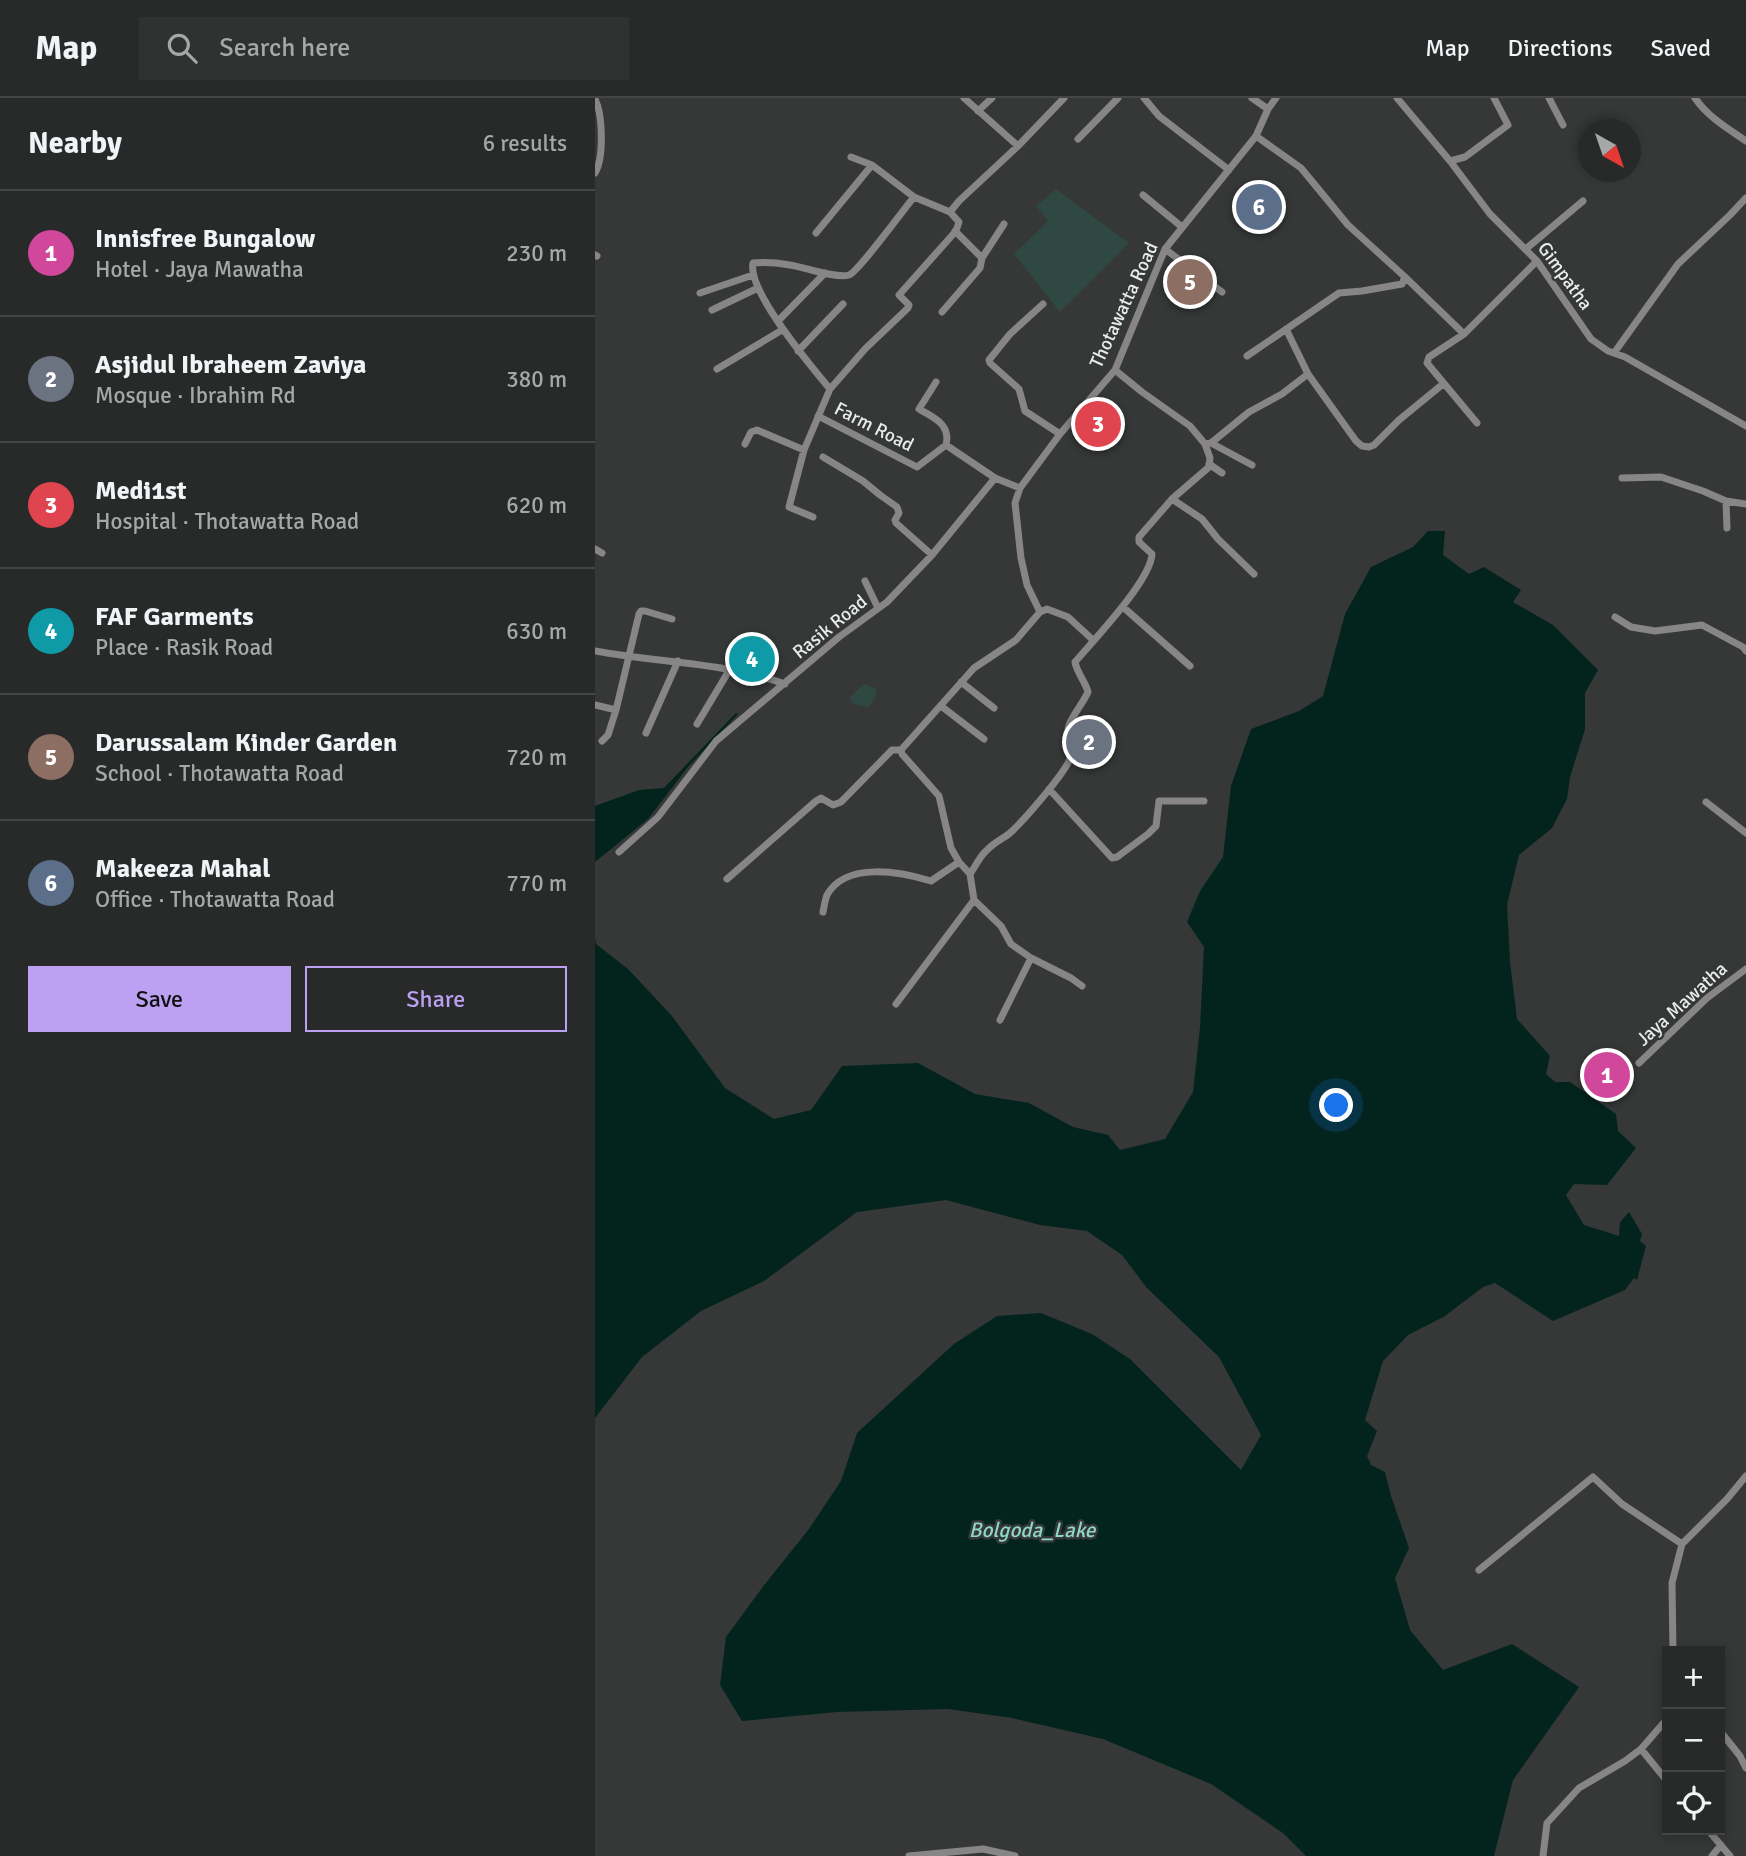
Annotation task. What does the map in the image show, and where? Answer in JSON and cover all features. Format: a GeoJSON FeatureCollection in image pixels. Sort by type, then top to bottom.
{"type":"FeatureCollection","features":[{"type":"Feature","properties":{"kind":"street"},"geometry":{"type":"LineString","coordinates":[[964,98],[1018,146]]}},
{"type":"Feature","properties":{"kind":"street"},"geometry":{"type":"LineString","coordinates":[[978,111],[992,98]]}},
{"type":"Feature","properties":{"kind":"street"},"geometry":{"type":"LineString","coordinates":[[950,212],[1063,98]]}},
{"type":"Feature","properties":{"kind":"street"},"geometry":{"type":"LineString","coordinates":[[1078,139],[1118,98]]}},
{"type":"Feature","properties":{"kind":"street"},"geometry":{"type":"LineString","coordinates":[[1145,98],[1160,117],[1229,170]]}},
{"type":"Feature","properties":{"kind":"street"},"geometry":{"type":"LineString","coordinates":[[1252,98],[1268,108]]}},
{"type":"Feature","properties":{"kind":"street","name":"Thotawatta Road"},"geometry":{"type":"LineString","coordinates":[[1020,488],[1060,434],[1115,370],[1165,249],[1256,135],[1268,108],[1276,98]]}},
{"type":"Feature","properties":{"kind":"street","name":"Gimpatha"},"geometry":{"type":"LineString","coordinates":[[1397,98],[1490,214],[1527,248],[1591,339],[1744,424]]}},
{"type":"Feature","properties":{"kind":"street"},"geometry":{"type":"LineString","coordinates":[[1450,161],[1465,157],[1508,125],[1494,98]]}},
{"type":"Feature","properties":{"kind":"street"},"geometry":{"type":"LineString","coordinates":[[1549,98],[1563,125]]}},
{"type":"Feature","properties":{"kind":"street"},"geometry":{"type":"LineString","coordinates":[[1695,98],[1717,121],[1746,141]]}},
{"type":"Feature","properties":{"kind":"street"},"geometry":{"type":"LineString","coordinates":[[595,99],[600,111],[601,153],[600,165],[595,173]]}},
{"type":"Feature","properties":{"kind":"street"},"geometry":{"type":"LineString","coordinates":[[1256,135],[1301,168],[1348,225],[1464,334]]}},
{"type":"Feature","properties":{"kind":"street"},"geometry":{"type":"LineString","coordinates":[[830,389],[865,349],[908,308],[909,305],[899,295],[955,232],[960,222],[950,212],[913,197],[872,165],[851,157]]}},
{"type":"Feature","properties":{"kind":"street"},"geometry":{"type":"LineString","coordinates":[[816,233],[872,165]]}},
{"type":"Feature","properties":{"kind":"street"},"geometry":{"type":"LineString","coordinates":[[1143,195],[1182,227]]}},
{"type":"Feature","properties":{"kind":"street"},"geometry":{"type":"LineString","coordinates":[[701,293],[753,275],[753,262],[789,265],[845,276],[854,272],[913,197]]}},
{"type":"Feature","properties":{"kind":"street"},"geometry":{"type":"LineString","coordinates":[[1614,353],[1678,264],[1746,198]]}},
{"type":"Feature","properties":{"kind":"street"},"geometry":{"type":"LineString","coordinates":[[1527,248],[1583,201]]}},
{"type":"Feature","properties":{"kind":"street"},"geometry":{"type":"LineString","coordinates":[[943,312],[979,268],[982,258],[1004,224]]}},
{"type":"Feature","properties":{"kind":"street"},"geometry":{"type":"LineString","coordinates":[[955,232],[982,258]]}},
{"type":"Feature","properties":{"kind":"street"},"geometry":{"type":"LineString","coordinates":[[1165,249],[1222,292]]}},
{"type":"Feature","properties":{"kind":"street"},"geometry":{"type":"LineString","coordinates":[[1477,424],[1427,363],[1429,357],[1464,334],[1537,261]]}},
{"type":"Feature","properties":{"kind":"street"},"geometry":{"type":"LineString","coordinates":[[778,321],[825,273]]}},
{"type":"Feature","properties":{"kind":"street","name":"Farm Road"},"geometry":{"type":"LineString","coordinates":[[753,275],[782,330],[830,389],[818,416],[917,467],[946,445]]}},
{"type":"Feature","properties":{"kind":"street"},"geometry":{"type":"LineString","coordinates":[[1247,356],[1339,293],[1402,284],[1405,278]]}},
{"type":"Feature","properties":{"kind":"street"},"geometry":{"type":"LineString","coordinates":[[712,310],[758,288]]}},
{"type":"Feature","properties":{"kind":"street"},"geometry":{"type":"LineString","coordinates":[[798,351],[843,304]]}},
{"type":"Feature","properties":{"kind":"street"},"geometry":{"type":"LineString","coordinates":[[1043,304],[1010,334],[989,360],[1019,389],[1025,411],[1060,434]]}},
{"type":"Feature","properties":{"kind":"street"},"geometry":{"type":"LineString","coordinates":[[1286,329],[1308,374],[1362,446],[1369,447],[1374,444],[1443,384]]}},
{"type":"Feature","properties":{"kind":"street"},"geometry":{"type":"LineString","coordinates":[[717,369],[782,330]]}},
{"type":"Feature","properties":{"kind":"street"},"geometry":{"type":"LineString","coordinates":[[1115,370],[1191,426],[1208,443],[1252,465]]}},
{"type":"Feature","properties":{"kind":"street"},"geometry":{"type":"LineString","coordinates":[[1208,443],[1249,412],[1282,394],[1308,374]]}},
{"type":"Feature","properties":{"kind":"street"},"geometry":{"type":"LineString","coordinates":[[936,382],[919,409],[944,424],[949,435],[946,445],[995,478],[1020,488],[1015,503],[1021,558],[1027,585],[1039,612]]}},
{"type":"Feature","properties":{"kind":"street"},"geometry":{"type":"LineString","coordinates":[[1744,424],[1746,415]]}},
{"type":"Feature","properties":{"kind":"street"},"geometry":{"type":"LineString","coordinates":[[813,517],[789,507],[804,450],[818,416]]}},
{"type":"Feature","properties":{"kind":"street"},"geometry":{"type":"LineString","coordinates":[[745,444],[751,432],[757,430],[804,450]]}},
{"type":"Feature","properties":{"kind":"street"},"geometry":{"type":"LineString","coordinates":[[970,874],[984,853],[1015,827],[1069,762],[1073,750],[1067,738],[1069,725],[1088,692],[1085,682],[1077,672],[1075,662],[1123,607],[1152,562],[1152,554],[1139,542],[1139,537],[1172,499],[1209,467],[1208,443]]}},
{"type":"Feature","properties":{"kind":"street"},"geometry":{"type":"LineString","coordinates":[[823,457],[897,506],[899,510],[896,523],[932,555]]}},
{"type":"Feature","properties":{"kind":"street"},"geometry":{"type":"LineString","coordinates":[[1209,464],[1222,473]]}},
{"type":"Feature","properties":{"kind":"street"},"geometry":{"type":"LineString","coordinates":[[1622,478],[1661,477],[1726,501],[1746,504]]}},
{"type":"Feature","properties":{"kind":"street","name":"Rasik Road"},"geometry":{"type":"LineString","coordinates":[[619,852],[658,817],[716,741],[839,637],[887,602],[932,555],[995,478]]}},
{"type":"Feature","properties":{"kind":"street"},"geometry":{"type":"LineString","coordinates":[[1172,499],[1202,519],[1218,539],[1254,574]]}},
{"type":"Feature","properties":{"kind":"street"},"geometry":{"type":"LineString","coordinates":[[1726,501],[1727,528]]}},
{"type":"Feature","properties":{"kind":"street"},"geometry":{"type":"LineString","coordinates":[[865,581],[878,608]]}},
{"type":"Feature","properties":{"kind":"street"},"geometry":{"type":"LineString","coordinates":[[1123,607],[1190,666]]}},
{"type":"Feature","properties":{"kind":"street"},"geometry":{"type":"LineString","coordinates":[[727,879],[816,801],[821,798],[833,805],[841,802],[892,750],[901,750],[974,668],[1016,640],[1039,612],[1047,609],[1068,617],[1093,640]]}},
{"type":"Feature","properties":{"kind":"street"},"geometry":{"type":"LineString","coordinates":[[602,741],[608,735],[616,710],[641,611],[672,619]]}},
{"type":"Feature","properties":{"kind":"street"},"geometry":{"type":"LineString","coordinates":[[1615,617],[1631,627],[1655,631],[1702,625],[1746,651]]}},
{"type":"Feature","properties":{"kind":"street"},"geometry":{"type":"LineString","coordinates":[[595,651],[748,672],[785,684]]}},
{"type":"Feature","properties":{"kind":"street"},"geometry":{"type":"LineString","coordinates":[[646,733],[678,661]]}},
{"type":"Feature","properties":{"kind":"street"},"geometry":{"type":"LineString","coordinates":[[698,724],[730,669]]}},
{"type":"Feature","properties":{"kind":"street"},"geometry":{"type":"LineString","coordinates":[[961,682],[994,708]]}},
{"type":"Feature","properties":{"kind":"street"},"geometry":{"type":"LineString","coordinates":[[595,705],[616,710]]}},
{"type":"Feature","properties":{"kind":"street"},"geometry":{"type":"LineString","coordinates":[[941,706],[984,739]]}},
{"type":"Feature","properties":{"kind":"street"},"geometry":{"type":"LineString","coordinates":[[901,750],[939,796],[951,848],[970,874],[974,900],[1001,926],[1011,944],[1082,986]]}},
{"type":"Feature","properties":{"kind":"street"},"geometry":{"type":"LineString","coordinates":[[1049,789],[1112,858],[1138,842],[1156,826],[1159,801],[1204,801]]}},
{"type":"Feature","properties":{"kind":"street"},"geometry":{"type":"LineString","coordinates":[[1706,802],[1746,833]]}},
{"type":"Feature","properties":{"kind":"street"},"geometry":{"type":"LineString","coordinates":[[823,912],[827,896],[839,881],[871,871],[913,875],[931,881],[959,862]]}},
{"type":"Feature","properties":{"kind":"street"},"geometry":{"type":"LineString","coordinates":[[896,1004],[974,900]]}},
{"type":"Feature","properties":{"kind":"street"},"geometry":{"type":"LineString","coordinates":[[1000,1020],[1031,958]]}},
{"type":"Feature","properties":{"kind":"street","name":"Jaya Mawatha"},"geometry":{"type":"LineString","coordinates":[[1639,1063],[1707,998],[1746,969]]}},
{"type":"Feature","properties":{"kind":"street"},"geometry":{"type":"LineString","coordinates":[[1673,1646],[1672,1583],[1682,1545],[1746,1476]]}},
{"type":"Feature","properties":{"kind":"street"},"geometry":{"type":"LineString","coordinates":[[1479,1570],[1593,1477],[1622,1504],[1682,1545]]}},
{"type":"Feature","properties":{"kind":"street"},"geometry":{"type":"LineString","coordinates":[[1543,1856],[1547,1824],[1579,1788],[1641,1749],[1662,1725]]}},
{"type":"Feature","properties":{"kind":"street"},"geometry":{"type":"LineString","coordinates":[[1725,1737],[1746,1768]]}},
{"type":"Feature","properties":{"kind":"street"},"geometry":{"type":"LineString","coordinates":[[1641,1749],[1662,1775]]}},
{"type":"Feature","properties":{"kind":"street"},"geometry":{"type":"LineString","coordinates":[[1712,1835],[1730,1856]]}},
{"type":"Feature","properties":{"kind":"street"},"geometry":{"type":"LineString","coordinates":[[1712,1856],[1721,1845]]}},
{"type":"Feature","properties":{"kind":"street"},"geometry":{"type":"LineString","coordinates":[[909,1856],[983,1849],[1016,1856]]}},
{"type":"Feature","properties":{"kind":"shaded area"},"geometry":{"type":"Polygon","coordinates":[[[1056,189],[1129,243],[1060,312],[1014,254],[1048,221],[1036,206],[1056,189]]]}},
{"type":"Feature","properties":{"kind":"shaded area"},"geometry":{"type":"Polygon","coordinates":[[[864,684],[876,688],[876,696],[869,707],[853,704],[849,698],[864,684]]]}},
{"type":"Feature","properties":{"kind":"water","name":"Bolgoda_Lake"},"geometry":{"type":"Polygon","coordinates":[[[1428,531],[1445,531],[1443,555],[1469,574],[1484,567],[1521,590],[1513,602],[1553,625],[1598,670],[1585,693],[1585,729],[1570,777],[1567,799],[1552,828],[1519,855],[1507,905],[1510,962],[1517,1019],[1550,1056],[1546,1074],[1555,1082],[1570,1082],[1616,1114],[1618,1131],[1636,1148],[1607,1185],[1574,1184],[1566,1195],[1584,1225],[1619,1236],[1620,1222],[1629,1212],[1642,1234],[1640,1241],[1646,1246],[1637,1280],[1634,1278],[1625,1290],[1553,1321],[1495,1283],[1483,1287],[1445,1316],[1408,1335],[1383,1361],[1365,1420],[1377,1431],[1367,1456],[1371,1465],[1385,1472],[1409,1548],[1395,1578],[1410,1630],[1443,1670],[1512,1644],[1579,1687],[1513,1780],[1494,1856],[1306,1856],[1283,1833],[1211,1784],[1103,1739],[1012,1718],[948,1709],[837,1712],[742,1721],[720,1685],[726,1637],[809,1529],[841,1481],[857,1433],[954,1344],[997,1316],[1041,1313],[1092,1334],[1130,1359],[1241,1470],[1261,1435],[1219,1357],[1147,1288],[1122,1255],[1087,1231],[1040,1225],[946,1200],[857,1212],[764,1281],[701,1311],[642,1357],[595,1418],[595,937],[596,944],[628,969],[672,1016],[725,1088],[774,1119],[811,1110],[842,1066],[918,1063],[975,1094],[1029,1103],[1073,1127],[1108,1135],[1120,1150],[1165,1139],[1193,1092],[1200,1028],[1204,947],[1187,922],[1200,891],[1223,857],[1231,786],[1251,729],[1299,711],[1323,696],[1345,614],[1371,567],[1413,547],[1428,531]]]}},
{"type":"Feature","properties":{"kind":"water"},"geometry":{"type":"Polygon","coordinates":[[[736,713],[738,714],[688,767],[648,819],[595,862],[595,806],[639,790],[664,788],[736,713]]]}},
{"type":"Feature","properties":{"kind":"place","name":"Makeeza Mahal"},"geometry":{"type":"Point","coordinates":[1259,207]}},
{"type":"Feature","properties":{"kind":"place","name":"Darussalam Kinder Garden"},"geometry":{"type":"Point","coordinates":[1190,282]}},
{"type":"Feature","properties":{"kind":"place","name":"Medi1st"},"geometry":{"type":"Point","coordinates":[1098,424]}},
{"type":"Feature","properties":{"kind":"place","name":"FAF Garments"},"geometry":{"type":"Point","coordinates":[752,659]}},
{"type":"Feature","properties":{"kind":"place","name":"Asjidul Ibraheem Zaviya"},"geometry":{"type":"Point","coordinates":[1089,742]}},
{"type":"Feature","properties":{"kind":"place","name":"Innisfree Bungalow"},"geometry":{"type":"Point","coordinates":[1607,1075]}}]}
